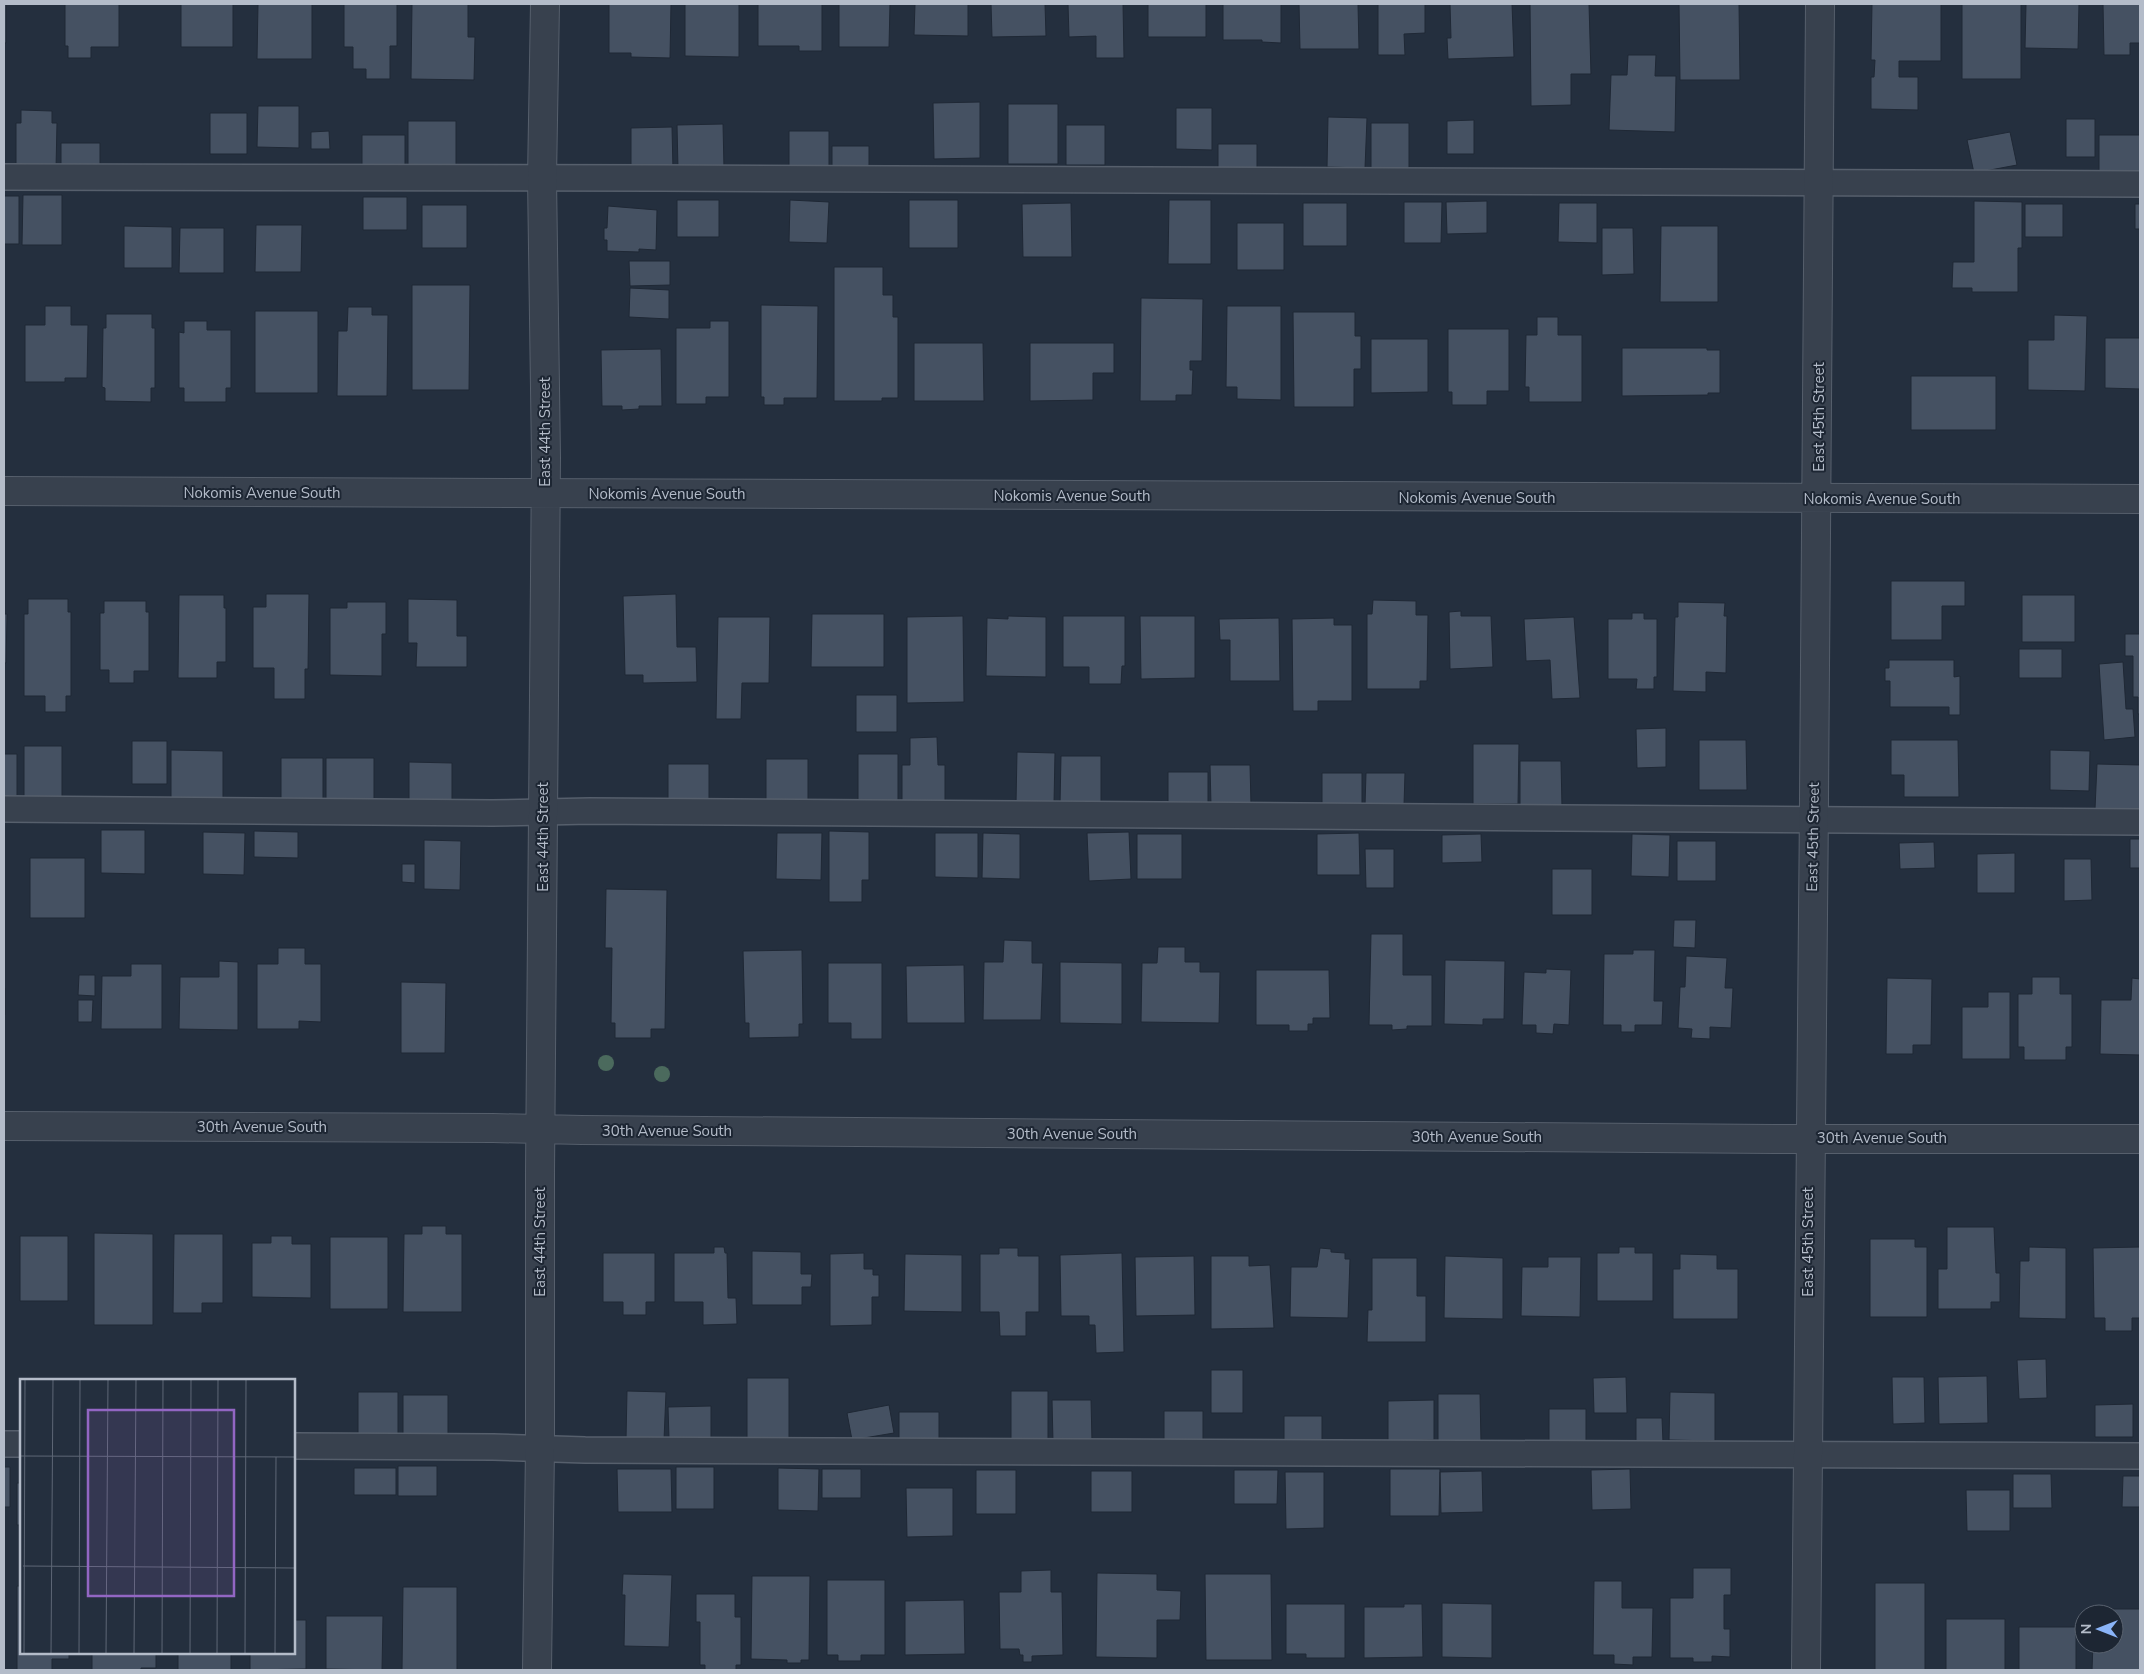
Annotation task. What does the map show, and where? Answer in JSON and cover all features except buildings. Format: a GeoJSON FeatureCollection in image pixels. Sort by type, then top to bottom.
{"type":"FeatureCollection","features":[{"type":"Feature","properties":{"kind":"street","name":"East 44th Street"},"geometry":{"type":"LineString","coordinates":[[537,1670],[545,493],[542,178],[545,4]]}},
{"type":"Feature","properties":{"kind":"street","name":"East 45th Street"},"geometry":{"type":"LineString","coordinates":[[1806,1670],[1813,819],[1818,499],[1820,4]]}},
{"type":"Feature","properties":{"kind":"street","name":"Nokomis Avenue South"},"geometry":{"type":"LineString","coordinates":[[4,491],[502,495],[545,493],[2140,499]]}},
{"type":"Feature","properties":{"kind":"street","name":"30th Avenue South"},"geometry":{"type":"LineString","coordinates":[[4,1126],[2140,1139]]}},
{"type":"Feature","properties":{"kind":"lane"},"geometry":{"type":"LineString","coordinates":[[4,177],[606,177],[2140,184]]}},
{"type":"Feature","properties":{"kind":"lane"},"geometry":{"type":"LineString","coordinates":[[4,809],[590,811],[2140,822]]}},
{"type":"Feature","properties":{"kind":"lane"},"geometry":{"type":"LineString","coordinates":[[4,1444],[20,1444]]}},
{"type":"Feature","properties":{"kind":"lane"},"geometry":{"type":"LineString","coordinates":[[295,1446],[2140,1456]]}}]}
